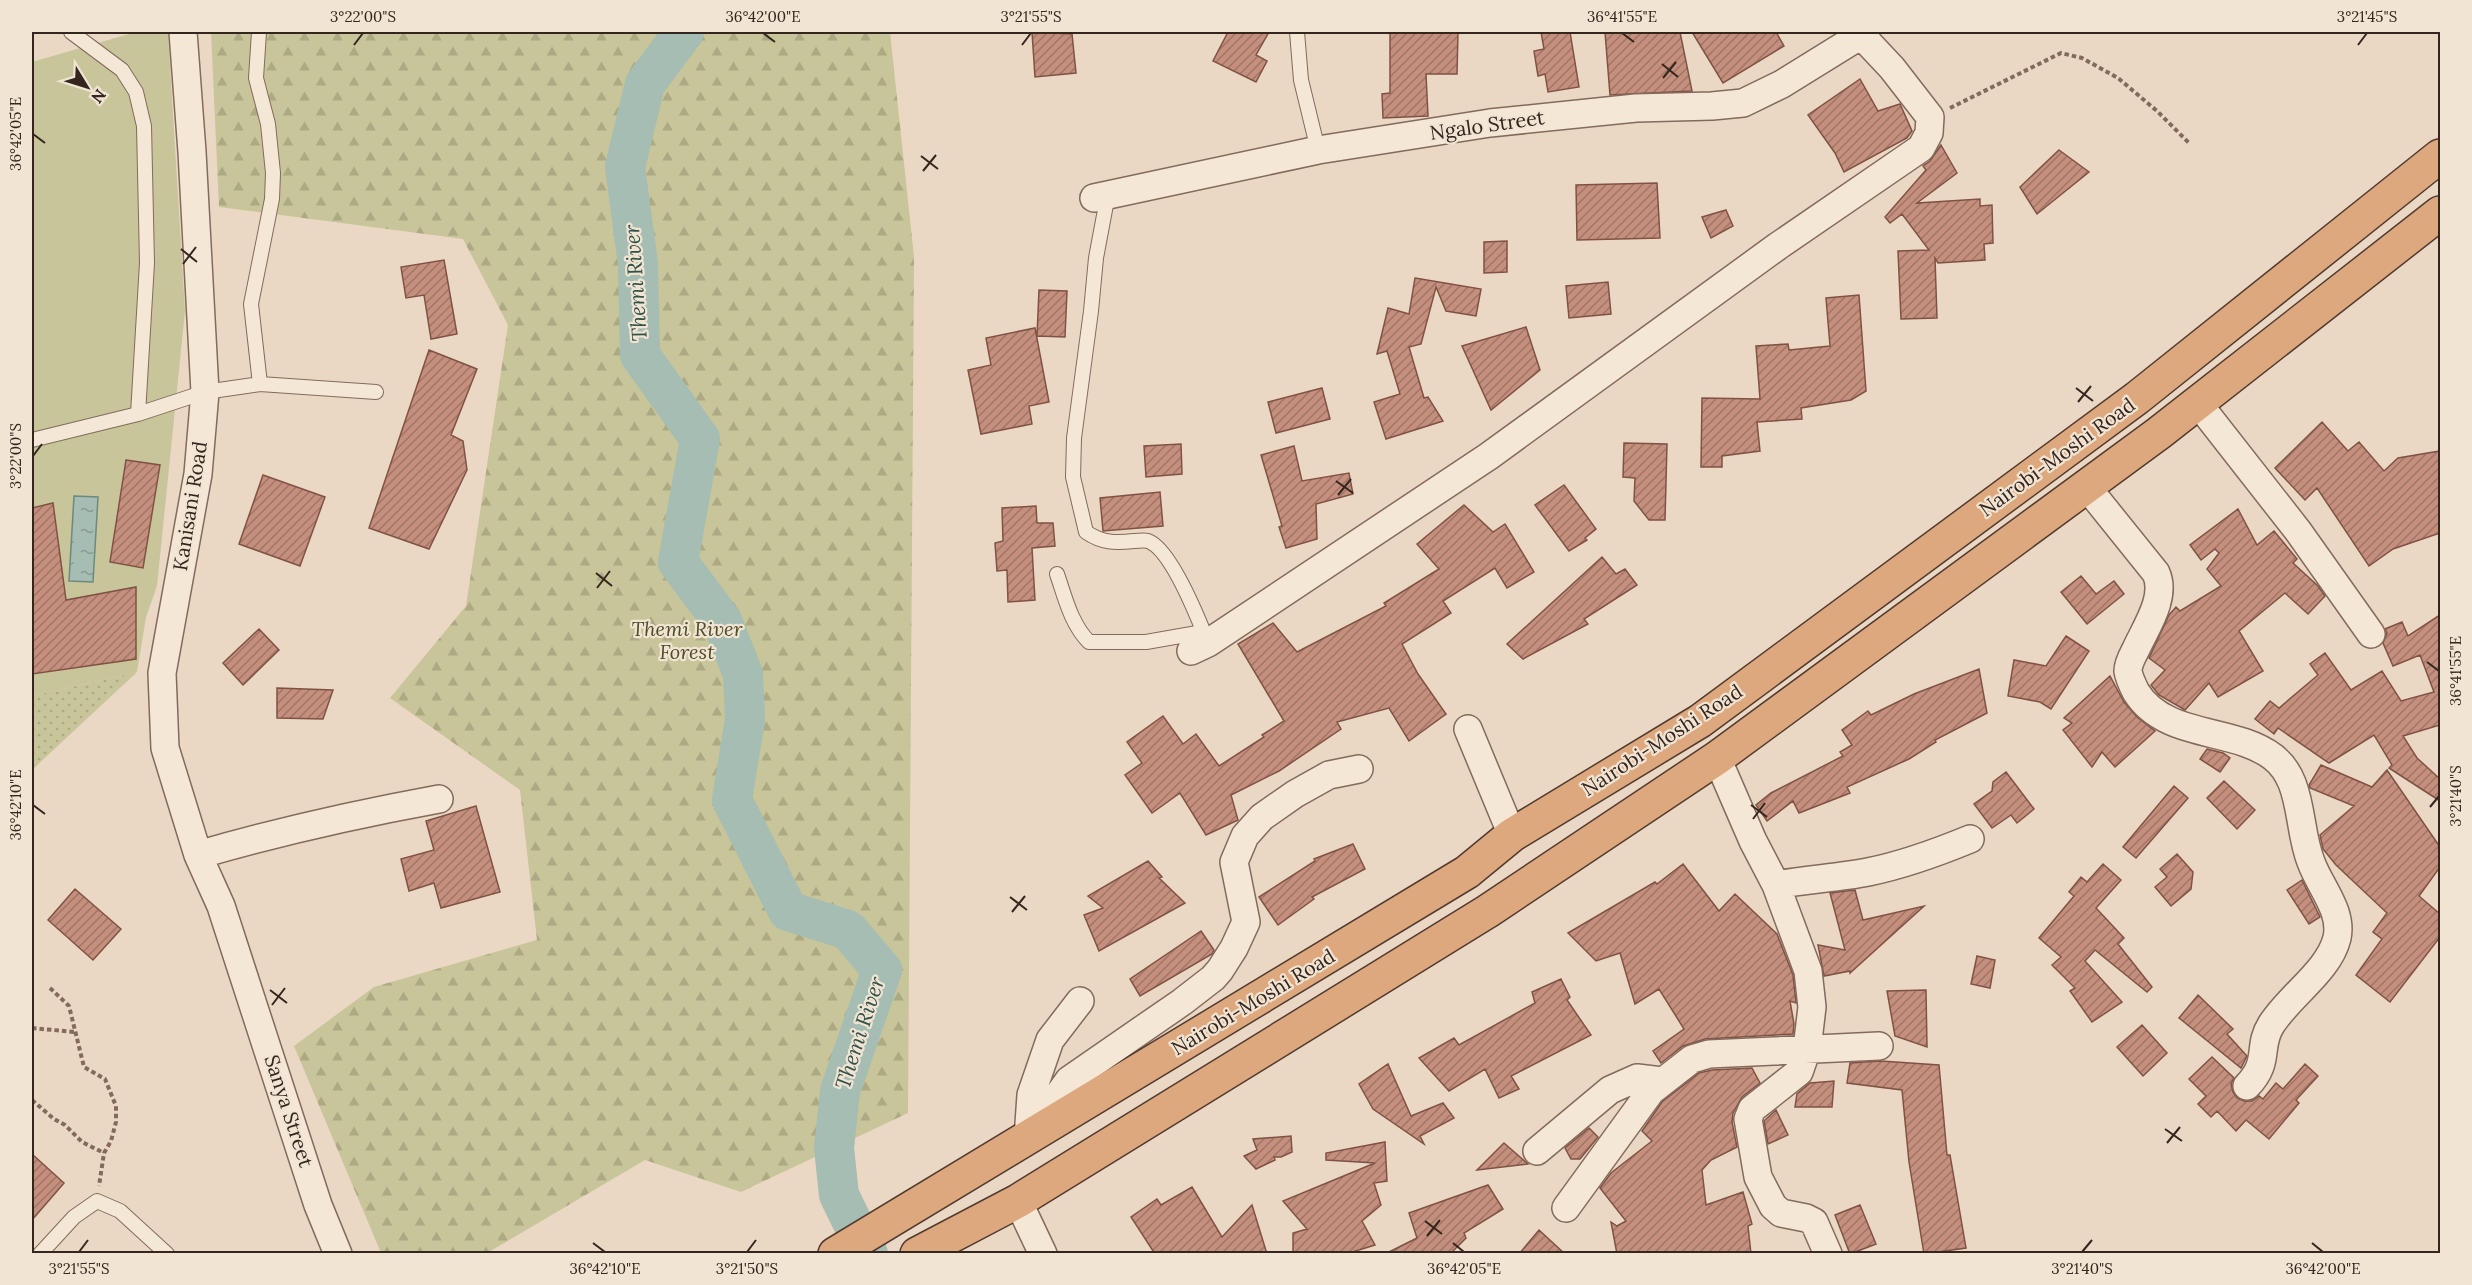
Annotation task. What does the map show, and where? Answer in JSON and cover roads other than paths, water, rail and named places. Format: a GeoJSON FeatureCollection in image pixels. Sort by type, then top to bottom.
{"type":"FeatureCollection","features":[{"type":"Feature","properties":{"kind":"highway","name":"Nairobi-Moshi Road"},"geometry":{"type":"LineString","coordinates":[[835,1254],[1467,872],[1512,835],[1700,721],[2137,398],[2440,156]]}},
{"type":"Feature","properties":{"kind":"highway","name":"Nairobi-Moshi Road"},"geometry":{"type":"LineString","coordinates":[[917,1254],[1018,1201],[1488,911],[1717,758],[2086,486],[2440,213]]}},
{"type":"Feature","properties":{"kind":"street","name":"Kanisani Road"},"geometry":{"type":"LineString","coordinates":[[183,32],[205,392],[198,474],[162,673],[165,748],[198,855],[221,906],[241,967]]}},
{"type":"Feature","properties":{"kind":"street","name":"Ngalo Street"},"geometry":{"type":"LineString","coordinates":[[1101,196],[1318,150],[1500,121],[1636,108],[1743,103],[1782,84],[1831,41],[1864,33]]}},
{"type":"Feature","properties":{"kind":"street"},"geometry":{"type":"LineString","coordinates":[[1201,642],[1489,456],[1769,253],[1921,148],[1929,133],[1930,117],[1864,33]]}},
{"type":"Feature","properties":{"kind":"street"},"geometry":{"type":"LineString","coordinates":[[2197,402],[2298,531],[2371,634]]}},
{"type":"Feature","properties":{"kind":"street"},"geometry":{"type":"LineString","coordinates":[[2086,486],[2160,581],[2153,612],[2128,670],[2135,690],[2155,711],[2179,724],[2260,749],[2275,758],[2285,769],[2296,794],[2304,842],[2311,863],[2338,917],[2336,941],[2310,980],[2272,1024],[2265,1037],[2263,1062],[2258,1075],[2247,1086]]}},
{"type":"Feature","properties":{"kind":"street"},"geometry":{"type":"LineString","coordinates":[[1468,729],[1512,835]]}},
{"type":"Feature","properties":{"kind":"street"},"geometry":{"type":"LineString","coordinates":[[1717,758],[1754,842],[1776,885],[1808,971],[1812,1007],[1807,1049],[1799,1072],[1752,1109],[1748,1119],[1748,1131],[1758,1177],[1773,1206],[1781,1214],[1806,1218],[1814,1222],[1827,1254]]}},
{"type":"Feature","properties":{"kind":"street"},"geometry":{"type":"LineString","coordinates":[[1034,1134],[1069,1080],[1191,995],[1220,970],[1234,948],[1246,922],[1234,862],[1245,836],[1262,817],[1329,774],[1359,769]]}},
{"type":"Feature","properties":{"kind":"street"},"geometry":{"type":"LineString","coordinates":[[198,855],[276,832],[439,799]]}},
{"type":"Feature","properties":{"kind":"street"},"geometry":{"type":"LineString","coordinates":[[1776,885],[1867,872],[1927,856],[1970,839]]}},
{"type":"Feature","properties":{"kind":"street","name":"Sanya Street"},"geometry":{"type":"LineString","coordinates":[[241,967],[318,1205],[338,1254]]}},
{"type":"Feature","properties":{"kind":"street"},"geometry":{"type":"LineString","coordinates":[[1034,1134],[1031,1095],[1050,1040],[1080,1001]]}},
{"type":"Feature","properties":{"kind":"street"},"geometry":{"type":"LineString","coordinates":[[1566,1208],[1651,1091],[1692,1059],[1709,1054],[1879,1046]]}},
{"type":"Feature","properties":{"kind":"street"},"geometry":{"type":"LineString","coordinates":[[1537,1151],[1610,1090],[1637,1078],[1662,1081]]}},
{"type":"Feature","properties":{"kind":"street"},"geometry":{"type":"LineString","coordinates":[[1018,1201],[1043,1254]]}},
{"type":"Feature","properties":{"kind":"lane"},"geometry":{"type":"LineString","coordinates":[[72,32],[122,70],[136,92],[144,126],[147,263],[138,414]]}},
{"type":"Feature","properties":{"kind":"lane"},"geometry":{"type":"LineString","coordinates":[[259,32],[256,78],[268,124],[273,173],[270,208],[251,304],[260,384]]}},
{"type":"Feature","properties":{"kind":"lane"},"geometry":{"type":"LineString","coordinates":[[1296,32],[1301,80],[1318,150]]}},
{"type":"Feature","properties":{"kind":"lane"},"geometry":{"type":"LineString","coordinates":[[1057,574],[1079,633],[1089,642],[1201,642],[1196,612],[1170,562],[1158,547],[1147,540],[1105,542],[1086,532],[1072,477],[1074,438],[1091,311],[1101,196]]}},
{"type":"Feature","properties":{"kind":"lane"},"geometry":{"type":"LineString","coordinates":[[32,440],[138,414],[205,392],[260,384],[376,392]]}},
{"type":"Feature","properties":{"kind":"lane"},"geometry":{"type":"LineString","coordinates":[[40,1254],[74,1217],[97,1201],[120,1210],[167,1254]]}},
{"type":"Feature","properties":{"kind":"water"},"geometry":{"type":"Polygon","coordinates":[[[74,496],[98,497],[93,582],[69,581],[74,496]]]}},
{"type":"Feature","properties":{"kind":"waterway","name":"Themi River"},"geometry":{"type":"LineString","coordinates":[[684,32],[645,84],[625,167],[638,264],[640,355],[700,439],[678,562],[722,621],[743,674],[745,719],[732,800],[788,911],[848,930],[882,970],[840,1091],[834,1148],[839,1195],[868,1254]]}},
{"type":"Feature","properties":{"kind":"park label","name":"Themi River Forest"},"geometry":{"type":"Point","coordinates":[687,640]}}]}
